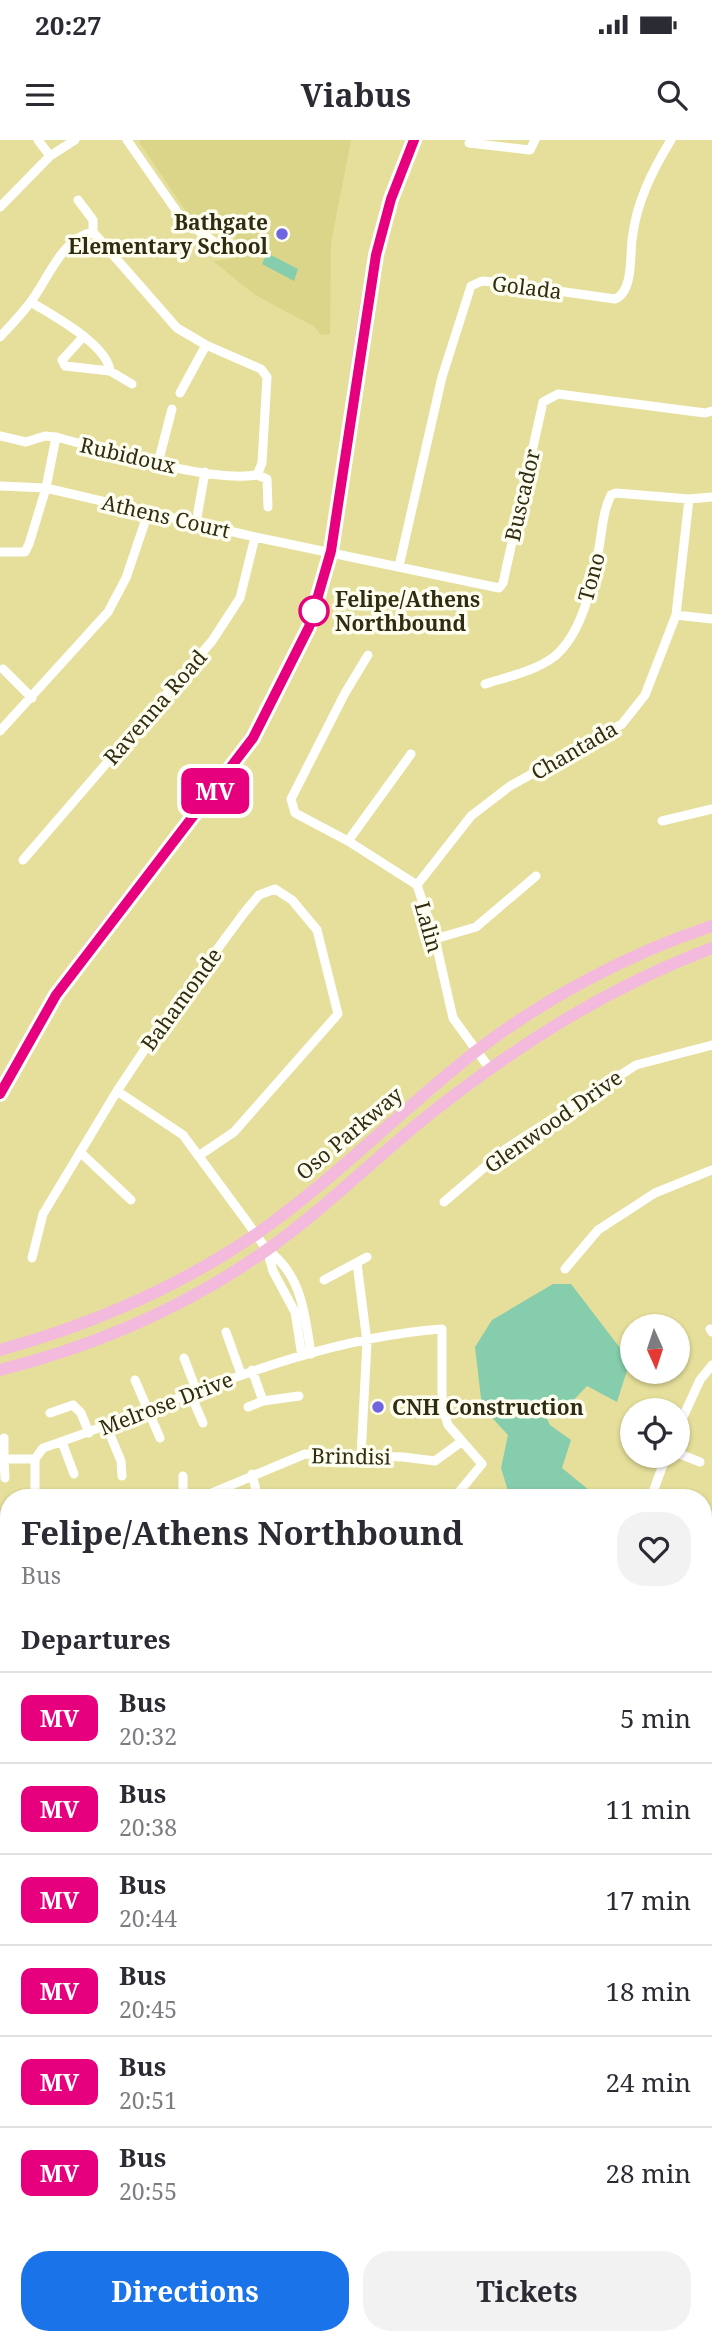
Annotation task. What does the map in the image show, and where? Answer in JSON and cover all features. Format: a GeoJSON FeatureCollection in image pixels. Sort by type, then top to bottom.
{"type":"FeatureCollection","features":[{"type":"Feature","properties":{"kind":"main road"},"geometry":{"type":"LineString","coordinates":[[0,1094],[56,995],[253,738],[309,627],[331,551],[376,255],[391,199],[414,140]]}},
{"type":"Feature","properties":{"kind":"main road","name":"Oso Parkway"},"geometry":{"type":"LineString","coordinates":[[0,1350],[58,1333],[133,1303],[204,1267],[256,1234],[323,1182],[476,1051],[528,1015],[594,977],[662,944],[712,926]]}},
{"type":"Feature","properties":{"kind":"main road","name":"Oso Parkway"},"geometry":{"type":"LineString","coordinates":[[0,1370],[69,1351],[151,1316],[205,1288],[267,1250],[489,1069],[544,1031],[596,1000],[712,948]]}},
{"type":"Feature","properties":{"kind":"street"},"geometry":{"type":"LineString","coordinates":[[38,140],[50,156]]}},
{"type":"Feature","properties":{"kind":"street"},"geometry":{"type":"LineString","coordinates":[[0,206],[50,156],[75,140]]}},
{"type":"Feature","properties":{"kind":"street"},"geometry":{"type":"LineString","coordinates":[[127,140],[182,219],[216,244]]}},
{"type":"Feature","properties":{"kind":"street"},"geometry":{"type":"LineString","coordinates":[[469,143],[530,150],[535,140]]}},
{"type":"Feature","properties":{"kind":"street","name":"Golada"},"geometry":{"type":"LineString","coordinates":[[399,566],[442,377],[471,286],[482,281],[620,298],[626,286],[633,232],[648,177],[671,140]]}},
{"type":"Feature","properties":{"kind":"street"},"geometry":{"type":"LineString","coordinates":[[78,200],[93,220],[93,232],[177,327],[206,345],[261,369],[267,377],[262,463],[257,475],[267,479],[268,507]]}},
{"type":"Feature","properties":{"kind":"street"},"geometry":{"type":"LineString","coordinates":[[0,337],[31,302],[60,256],[80,237],[93,232]]}},
{"type":"Feature","properties":{"kind":"street"},"geometry":{"type":"LineString","coordinates":[[31,302],[84,336],[109,362],[110,371]]}},
{"type":"Feature","properties":{"kind":"street"},"geometry":{"type":"LineString","coordinates":[[84,336],[62,360],[65,366],[110,371],[132,384]]}},
{"type":"Feature","properties":{"kind":"street"},"geometry":{"type":"LineString","coordinates":[[180,393],[206,345]]}},
{"type":"Feature","properties":{"kind":"street","name":"Buscador"},"geometry":{"type":"LineString","coordinates":[[331,551],[492,588],[503,583],[543,402],[549,397],[558,394],[712,411]]}},
{"type":"Feature","properties":{"kind":"street"},"geometry":{"type":"LineString","coordinates":[[158,463],[172,410]]}},
{"type":"Feature","properties":{"kind":"street","name":"Rubidoux"},"geometry":{"type":"LineString","coordinates":[[0,436],[26,442],[45,436],[56,437],[205,472],[257,475]]}},
{"type":"Feature","properties":{"kind":"street"},"geometry":{"type":"LineString","coordinates":[[0,552],[25,552],[46,488],[56,437]]}},
{"type":"Feature","properties":{"kind":"street"},"geometry":{"type":"LineString","coordinates":[[196,523],[205,472]]}},
{"type":"Feature","properties":{"kind":"street","name":"Athens Court"},"geometry":{"type":"LineString","coordinates":[[0,486],[46,488],[255,537],[331,551]]}},
{"type":"Feature","properties":{"kind":"street","name":"Tono"},"geometry":{"type":"LineString","coordinates":[[485,684],[515,675],[546,661],[556,655],[572,634],[588,596],[611,495],[627,493],[689,499]]}},
{"type":"Feature","properties":{"kind":"street"},"geometry":{"type":"LineString","coordinates":[[689,499],[712,497]]}},
{"type":"Feature","properties":{"kind":"street","name":"Chantada"},"geometry":{"type":"LineString","coordinates":[[417,885],[471,816],[510,786],[622,724],[645,695],[676,614],[689,499]]}},
{"type":"Feature","properties":{"kind":"street"},"geometry":{"type":"LineString","coordinates":[[0,731],[108,612],[126,578],[148,513]]}},
{"type":"Feature","properties":{"kind":"street","name":"Ravenna Road"},"geometry":{"type":"LineString","coordinates":[[23,860],[212,641],[240,598],[255,537]]}},
{"type":"Feature","properties":{"kind":"street"},"geometry":{"type":"LineString","coordinates":[[676,614],[712,619]]}},
{"type":"Feature","properties":{"kind":"street","name":"Lalin"},"geometry":{"type":"LineString","coordinates":[[368,655],[345,692],[291,799],[295,813],[348,841],[417,885],[435,939],[453,1018],[489,1069]]}},
{"type":"Feature","properties":{"kind":"street"},"geometry":{"type":"LineString","coordinates":[[3,669],[32,698]]}},
{"type":"Feature","properties":{"kind":"street"},"geometry":{"type":"LineString","coordinates":[[348,841],[411,754]]}},
{"type":"Feature","properties":{"kind":"street"},"geometry":{"type":"LineString","coordinates":[[663,821],[712,809]]}},
{"type":"Feature","properties":{"kind":"street"},"geometry":{"type":"LineString","coordinates":[[435,939],[476,927],[536,876]]}},
{"type":"Feature","properties":{"kind":"street","name":"Bahamonde"},"geometry":{"type":"LineString","coordinates":[[32,1258],[43,1214],[117,1091],[244,913],[265,891],[275,889],[292,900],[317,930],[337,1008],[335,1020],[234,1132],[200,1155]]}},
{"type":"Feature","properties":{"kind":"street","name":"Glenwood Drive"},"geometry":{"type":"LineString","coordinates":[[444,1202],[507,1148],[635,1065],[712,1045]]}},
{"type":"Feature","properties":{"kind":"street"},"geometry":{"type":"LineString","coordinates":[[117,1091],[183,1135],[200,1155],[267,1250],[273,1271],[291,1305],[307,1355]]}},
{"type":"Feature","properties":{"kind":"street"},"geometry":{"type":"LineString","coordinates":[[80,1152],[131,1200]]}},
{"type":"Feature","properties":{"kind":"street"},"geometry":{"type":"LineString","coordinates":[[565,1269],[598,1230],[655,1194],[712,1170]]}},
{"type":"Feature","properties":{"kind":"street"},"geometry":{"type":"LineString","coordinates":[[267,1250],[282,1261],[302,1301],[307,1355]]}},
{"type":"Feature","properties":{"kind":"street"},"geometry":{"type":"LineString","coordinates":[[324,1280],[367,1257]]}},
{"type":"Feature","properties":{"kind":"street"},"geometry":{"type":"LineString","coordinates":[[357,1263],[367,1342],[361,1456]]}},
{"type":"Feature","properties":{"kind":"street"},"geometry":{"type":"LineString","coordinates":[[291,1305],[302,1301]]}},
{"type":"Feature","properties":{"kind":"street","name":"Melrose Drive"},"geometry":{"type":"LineString","coordinates":[[35,1459],[43,1448],[253,1370],[405,1332],[443,1330],[442,1406],[447,1425],[461,1442]]}},
{"type":"Feature","properties":{"kind":"street"},"geometry":{"type":"LineString","coordinates":[[226,1332],[241,1374]]}},
{"type":"Feature","properties":{"kind":"street"},"geometry":{"type":"LineString","coordinates":[[184,1358],[203,1423]]}},
{"type":"Feature","properties":{"kind":"street"},"geometry":{"type":"LineString","coordinates":[[690,1402],[700,1380],[712,1366]]}},
{"type":"Feature","properties":{"kind":"street"},"geometry":{"type":"LineString","coordinates":[[253,1370],[263,1401]]}},
{"type":"Feature","properties":{"kind":"street"},"geometry":{"type":"LineString","coordinates":[[135,1380],[160,1438]]}},
{"type":"Feature","properties":{"kind":"street"},"geometry":{"type":"LineString","coordinates":[[248,1407],[263,1401],[299,1396]]}},
{"type":"Feature","properties":{"kind":"street"},"geometry":{"type":"LineString","coordinates":[[51,1413],[73,1405],[81,1413],[89,1433]]}},
{"type":"Feature","properties":{"kind":"street"},"geometry":{"type":"LineString","coordinates":[[107,1425],[121,1461],[122,1476]]}},
{"type":"Feature","properties":{"kind":"street"},"geometry":{"type":"LineString","coordinates":[[4,1438],[5,1478]]}},
{"type":"Feature","properties":{"kind":"street"},"geometry":{"type":"LineString","coordinates":[[62,1442],[74,1474]]}},
{"type":"Feature","properties":{"kind":"street"},"geometry":{"type":"LineString","coordinates":[[461,1442],[482,1464],[461,1489]]}},
{"type":"Feature","properties":{"kind":"street","name":"Brindisi"},"geometry":{"type":"LineString","coordinates":[[220,1489],[305,1454],[435,1461],[461,1442]]}},
{"type":"Feature","properties":{"kind":"street"},"geometry":{"type":"LineString","coordinates":[[690,1458],[700,1462]]}},
{"type":"Feature","properties":{"kind":"street"},"geometry":{"type":"LineString","coordinates":[[4,1460],[35,1459],[35,1489]]}},
{"type":"Feature","properties":{"kind":"street"},"geometry":{"type":"LineString","coordinates":[[654,1489],[662,1468]]}},
{"type":"Feature","properties":{"kind":"street"},"geometry":{"type":"LineString","coordinates":[[252,1474],[256,1489]]}},
{"type":"Feature","properties":{"kind":"street"},"geometry":{"type":"LineString","coordinates":[[183,1476],[183,1489]]}},
{"type":"Feature","properties":{"kind":"shaded area","name":"Bathgate Elementary School"},"geometry":{"type":"Polygon","coordinates":[[[351,140],[331,243],[330,334],[321,335],[315,327],[255,295],[213,261],[230,259],[235,254],[237,240],[228,227],[198,222],[189,216],[139,142],[351,140]]]}},
{"type":"Feature","properties":{"kind":"green space"},"geometry":{"type":"Polygon","coordinates":[[[267,253],[298,269],[294,281],[262,264],[267,253]]]}},
{"type":"Feature","properties":{"kind":"green space"},"geometry":{"type":"Polygon","coordinates":[[[553,1284],[571,1284],[620,1348],[620,1384],[623,1384],[617,1402],[587,1386],[567,1407],[555,1404],[545,1415],[550,1425],[571,1440],[562,1468],[588,1489],[507,1489],[501,1468],[508,1435],[482,1407],[475,1347],[492,1320],[553,1284]]]}},
{"type":"Feature","properties":{"kind":"bus line","name":"MV"},"geometry":{"type":"LineString","coordinates":[[0,1094],[56,995],[253,738],[309,627],[331,551],[376,255],[391,199],[414,140]]}},
{"type":"Feature","properties":{"kind":"place","name":"Bathgate Elementary School"},"geometry":{"type":"Point","coordinates":[282,234]}},
{"type":"Feature","properties":{"kind":"place","name":"Felipe/Athens Northbound"},"geometry":{"type":"Point","coordinates":[314,611]}},
{"type":"Feature","properties":{"kind":"place","name":"CNH Construction"},"geometry":{"type":"Point","coordinates":[378,1407]}}]}
